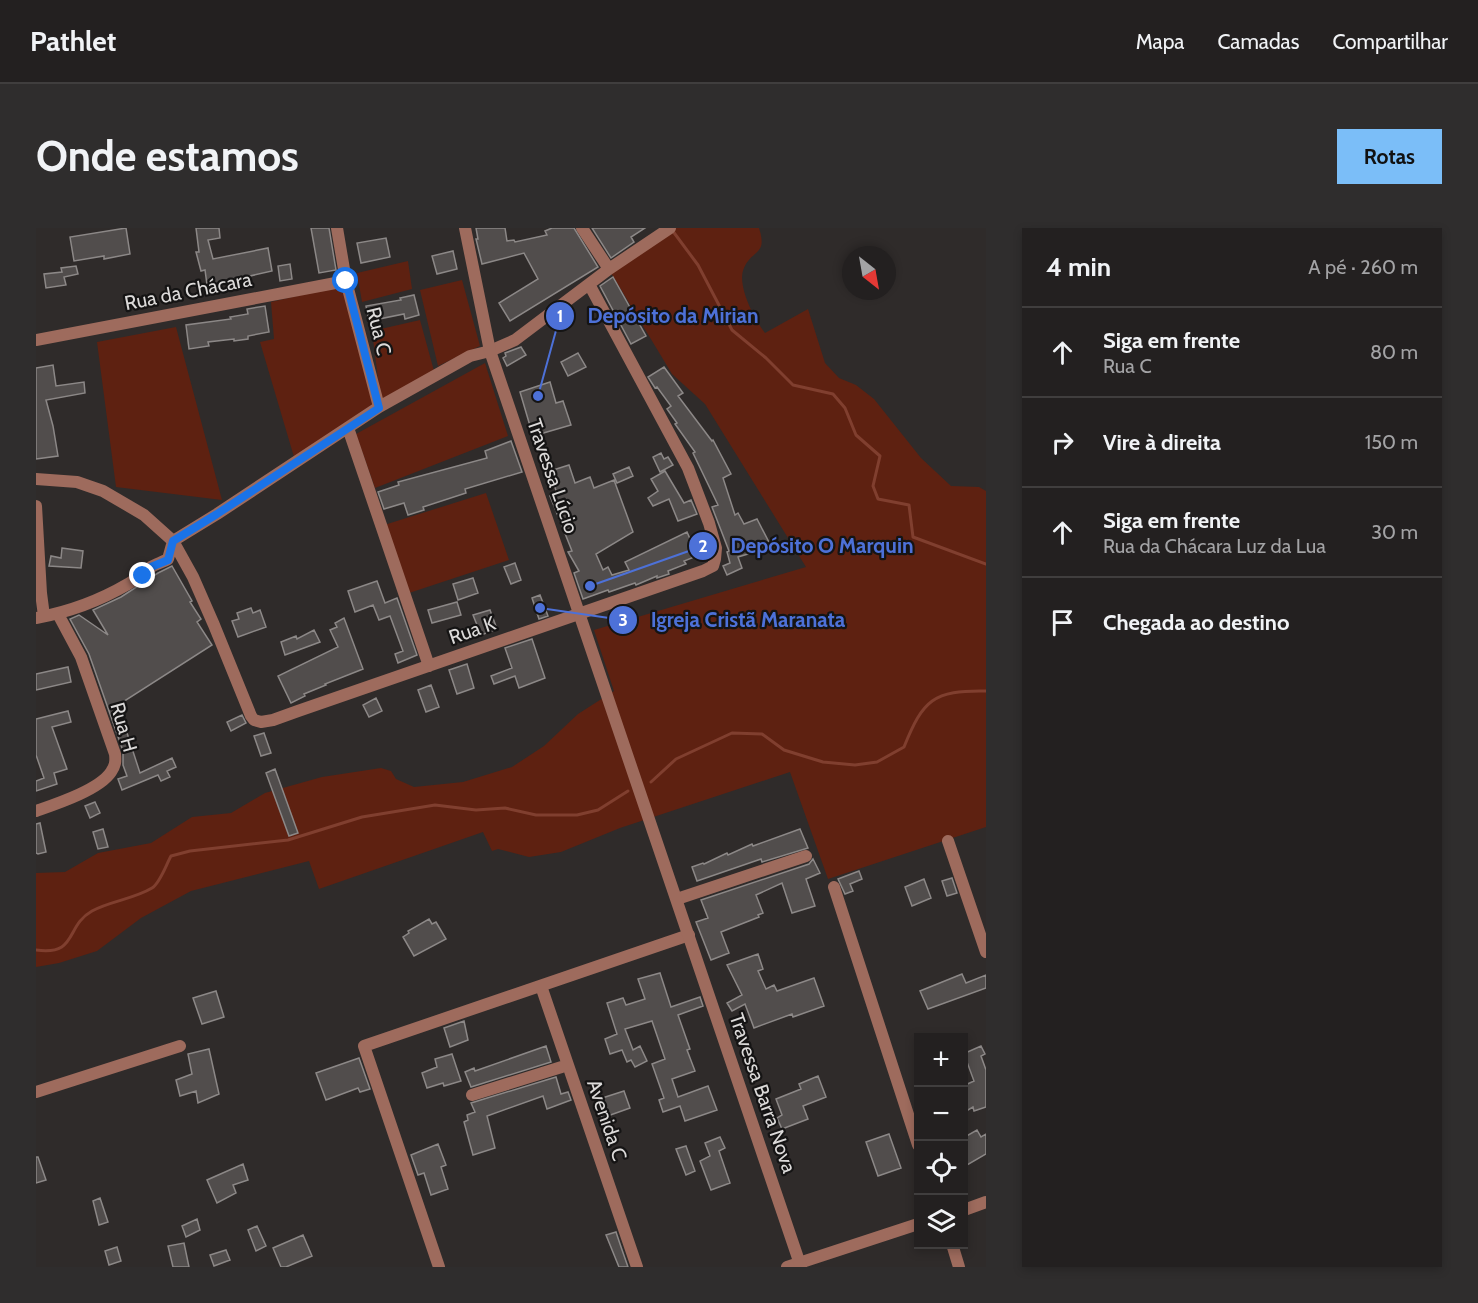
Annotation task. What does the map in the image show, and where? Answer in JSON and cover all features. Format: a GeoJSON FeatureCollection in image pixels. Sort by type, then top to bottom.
{"type":"FeatureCollection","features":[{"type":"Feature","properties":{"kind":"street","name":"Rua C"},"geometry":{"type":"LineString","coordinates":[[337,228],[346,281],[379,408]]}},
{"type":"Feature","properties":{"kind":"street","name":"Travessa Lúcio"},"geometry":{"type":"LineString","coordinates":[[465,228],[490,351],[676,899]]}},
{"type":"Feature","properties":{"kind":"street"},"geometry":{"type":"LineString","coordinates":[[582,228],[609,269]]}},
{"type":"Feature","properties":{"kind":"street"},"geometry":{"type":"LineString","coordinates":[[36,506],[41,592],[40,617],[58,614],[99,600],[143,576],[151,567],[168,560],[173,541],[379,408],[470,356],[490,351],[515,340],[609,269],[670,228]]}},
{"type":"Feature","properties":{"kind":"street","name":"Rua da Chácara"},"geometry":{"type":"LineString","coordinates":[[36,340],[346,281]]}},
{"type":"Feature","properties":{"kind":"street","name":"Rua K"},"geometry":{"type":"LineString","coordinates":[[173,541],[206,606],[254,720],[261,722],[273,720],[713,566],[716,559],[716,548],[688,468],[589,284]]}},
{"type":"Feature","properties":{"kind":"street"},"geometry":{"type":"LineString","coordinates":[[348,428],[429,666]]}},
{"type":"Feature","properties":{"kind":"street"},"geometry":{"type":"LineString","coordinates":[[36,479],[77,482],[103,491],[144,515],[173,541]]}},
{"type":"Feature","properties":{"kind":"street","name":"Rua H"},"geometry":{"type":"LineString","coordinates":[[36,811],[93,788],[110,775],[116,764],[116,754],[81,657],[58,614]]}},
{"type":"Feature","properties":{"kind":"street"},"geometry":{"type":"LineString","coordinates":[[948,841],[986,952]]}},
{"type":"Feature","properties":{"kind":"street"},"geometry":{"type":"LineString","coordinates":[[676,899],[806,855]]}},
{"type":"Feature","properties":{"kind":"street"},"geometry":{"type":"LineString","coordinates":[[834,887],[916,1141]]}},
{"type":"Feature","properties":{"kind":"street","name":"Travessa Barra Nova"},"geometry":{"type":"LineString","coordinates":[[676,899],[800,1265]]}},
{"type":"Feature","properties":{"kind":"street"},"geometry":{"type":"LineString","coordinates":[[439,1267],[364,1046],[689,935]]}},
{"type":"Feature","properties":{"kind":"street","name":"Avenida C"},"geometry":{"type":"LineString","coordinates":[[541,986],[637,1267]]}},
{"type":"Feature","properties":{"kind":"street"},"geometry":{"type":"LineString","coordinates":[[36,1092],[180,1046]]}},
{"type":"Feature","properties":{"kind":"street"},"geometry":{"type":"LineString","coordinates":[[472,1095],[568,1065]]}},
{"type":"Feature","properties":{"kind":"street"},"geometry":{"type":"LineString","coordinates":[[968,1208],[986,1202]]}},
{"type":"Feature","properties":{"kind":"street"},"geometry":{"type":"LineString","coordinates":[[787,1267],[800,1265],[914,1225]]}},
{"type":"Feature","properties":{"kind":"street"},"geometry":{"type":"LineString","coordinates":[[953,1249],[959,1267]]}},
{"type":"Feature","properties":{"kind":"shaded area"},"geometry":{"type":"Polygon","coordinates":[[[662,228],[759,228],[762,243],[744,268],[742,284],[756,320],[765,333],[808,309],[825,363],[839,378],[856,385],[874,399],[921,458],[951,486],[979,487],[986,491],[986,827],[828,879],[790,772],[620,828],[561,852],[529,857],[498,849],[492,851],[483,832],[319,889],[309,861],[191,891],[141,918],[97,951],[59,963],[36,967],[36,873],[65,872],[98,853],[151,843],[192,817],[231,813],[265,793],[322,777],[381,768],[391,771],[396,779],[414,787],[463,782],[512,767],[544,746],[578,714],[614,691],[594,630],[806,567],[705,404],[672,374],[611,273],[662,228]]]}},
{"type":"Feature","properties":{"kind":"shaded area"},"geometry":{"type":"Polygon","coordinates":[[[408,261],[412,289],[362,302],[357,273],[408,261]]]}},
{"type":"Feature","properties":{"kind":"shaded area"},"geometry":{"type":"Polygon","coordinates":[[[462,280],[480,346],[438,366],[420,290],[462,280]]]}},
{"type":"Feature","properties":{"kind":"shaded area"},"geometry":{"type":"Polygon","coordinates":[[[344,285],[374,405],[294,457],[260,342],[274,339],[271,302],[344,285]]]}},
{"type":"Feature","properties":{"kind":"shaded area"},"geometry":{"type":"Polygon","coordinates":[[[420,320],[434,371],[381,402],[372,331],[420,320]]]}},
{"type":"Feature","properties":{"kind":"shaded area"},"geometry":{"type":"Polygon","coordinates":[[[176,327],[222,500],[116,487],[97,342],[176,327]]]}},
{"type":"Feature","properties":{"kind":"shaded area"},"geometry":{"type":"Polygon","coordinates":[[[485,363],[508,436],[375,488],[356,434],[485,363]]]}},
{"type":"Feature","properties":{"kind":"shaded area"},"geometry":{"type":"Polygon","coordinates":[[[486,493],[509,560],[406,594],[381,526],[486,493]]]}},
{"type":"Feature","properties":{"kind":"building"},"geometry":{"type":"Polygon","coordinates":[[[126,228],[130,254],[74,261],[70,237],[126,228]]]}},
{"type":"Feature","properties":{"kind":"building"},"geometry":{"type":"Polygon","coordinates":[[[196,228],[219,228],[220,238],[208,240],[213,259],[268,248],[272,271],[219,283],[220,290],[208,292],[205,270],[201,271],[196,252],[199,252],[196,228]]]}},
{"type":"Feature","properties":{"kind":"building"},"geometry":{"type":"Polygon","coordinates":[[[311,228],[329,228],[336,270],[319,273],[311,228]]]}},
{"type":"Feature","properties":{"kind":"building"},"geometry":{"type":"Polygon","coordinates":[[[476,228],[505,228],[507,241],[514,240],[515,242],[547,235],[545,231],[552,228],[574,228],[598,267],[510,321],[499,303],[538,279],[524,253],[482,264],[476,239],[478,239],[476,228]]]}},
{"type":"Feature","properties":{"kind":"building"},"geometry":{"type":"Polygon","coordinates":[[[592,228],[645,228],[631,237],[634,242],[611,258],[592,228]]]}},
{"type":"Feature","properties":{"kind":"building"},"geometry":{"type":"Polygon","coordinates":[[[386,238],[390,257],[361,263],[357,243],[386,238]]]}},
{"type":"Feature","properties":{"kind":"building"},"geometry":{"type":"Polygon","coordinates":[[[453,251],[457,269],[437,274],[432,256],[453,251]]]}},
{"type":"Feature","properties":{"kind":"building"},"geometry":{"type":"Polygon","coordinates":[[[290,264],[292,279],[280,281],[278,266],[290,264]]]}},
{"type":"Feature","properties":{"kind":"building"},"geometry":{"type":"Polygon","coordinates":[[[76,266],[78,274],[64,277],[66,285],[46,288],[44,274],[62,272],[61,268],[76,266]]]}},
{"type":"Feature","properties":{"kind":"building"},"geometry":{"type":"Polygon","coordinates":[[[613,277],[646,336],[631,344],[600,286],[613,277]]]}},
{"type":"Feature","properties":{"kind":"building"},"geometry":{"type":"Polygon","coordinates":[[[414,295],[419,315],[405,319],[404,314],[369,321],[366,306],[401,300],[400,298],[414,295]]]}},
{"type":"Feature","properties":{"kind":"building"},"geometry":{"type":"Polygon","coordinates":[[[265,306],[269,332],[248,336],[248,339],[208,342],[209,346],[189,349],[186,325],[231,319],[230,317],[248,314],[247,309],[265,306]]]}},
{"type":"Feature","properties":{"kind":"building"},"geometry":{"type":"Polygon","coordinates":[[[521,347],[526,355],[507,366],[503,358],[506,356],[505,353],[521,347]]]}},
{"type":"Feature","properties":{"kind":"building"},"geometry":{"type":"Polygon","coordinates":[[[578,353],[586,367],[568,376],[561,362],[578,353]]]}},
{"type":"Feature","properties":{"kind":"building"},"geometry":{"type":"Polygon","coordinates":[[[53,365],[56,386],[84,382],[85,393],[46,400],[58,456],[36,459],[36,368],[53,365]]]}},
{"type":"Feature","properties":{"kind":"building"},"geometry":{"type":"Polygon","coordinates":[[[664,367],[683,393],[678,396],[713,440],[731,474],[723,478],[735,515],[738,513],[744,524],[757,519],[772,548],[760,555],[758,551],[738,557],[742,568],[727,575],[723,566],[730,563],[727,552],[729,551],[712,507],[718,505],[693,453],[695,452],[667,409],[671,406],[648,377],[664,367]]]}},
{"type":"Feature","properties":{"kind":"building"},"geometry":{"type":"Polygon","coordinates":[[[550,382],[556,403],[563,401],[571,425],[533,436],[520,392],[550,382]]]}},
{"type":"Feature","properties":{"kind":"building"},"geometry":{"type":"Polygon","coordinates":[[[511,441],[522,472],[465,489],[466,493],[423,507],[424,510],[408,515],[404,503],[384,509],[378,492],[399,485],[398,482],[487,458],[485,451],[511,441]]]}},
{"type":"Feature","properties":{"kind":"building"},"geometry":{"type":"Polygon","coordinates":[[[661,453],[664,459],[668,457],[673,465],[660,472],[653,457],[661,453]]]}},
{"type":"Feature","properties":{"kind":"building"},"geometry":{"type":"Polygon","coordinates":[[[569,465],[575,483],[590,477],[594,488],[614,480],[633,532],[596,554],[603,570],[608,567],[612,575],[629,570],[625,562],[687,532],[691,541],[698,538],[704,553],[684,561],[686,564],[668,571],[669,574],[583,599],[574,573],[579,571],[568,552],[572,551],[550,496],[557,494],[550,471],[569,465]]]}},
{"type":"Feature","properties":{"kind":"building"},"geometry":{"type":"Polygon","coordinates":[[[629,467],[633,476],[617,483],[613,474],[629,467]]]}},
{"type":"Feature","properties":{"kind":"building"},"geometry":{"type":"Polygon","coordinates":[[[665,471],[684,503],[691,500],[697,514],[678,521],[669,499],[653,506],[648,498],[658,491],[651,479],[665,471]]]}},
{"type":"Feature","properties":{"kind":"building"},"geometry":{"type":"Polygon","coordinates":[[[62,548],[83,551],[81,568],[49,566],[51,556],[61,558],[62,548]]]}},
{"type":"Feature","properties":{"kind":"building"},"geometry":{"type":"Polygon","coordinates":[[[515,563],[521,580],[511,584],[504,567],[515,563]]]}},
{"type":"Feature","properties":{"kind":"building"},"geometry":{"type":"Polygon","coordinates":[[[172,566],[201,619],[197,622],[212,645],[118,705],[140,773],[172,758],[176,767],[167,771],[170,777],[161,781],[158,775],[122,790],[118,779],[127,776],[123,765],[123,751],[89,654],[70,619],[79,615],[108,635],[93,610],[121,597],[172,566]]]}},
{"type":"Feature","properties":{"kind":"building"},"geometry":{"type":"Polygon","coordinates":[[[473,578],[478,593],[458,600],[453,584],[473,578]]]}},
{"type":"Feature","properties":{"kind":"building"},"geometry":{"type":"Polygon","coordinates":[[[377,581],[385,603],[397,598],[417,655],[398,663],[395,654],[403,651],[390,616],[379,620],[373,605],[355,612],[348,591],[377,581]]]}},
{"type":"Feature","properties":{"kind":"building"},"geometry":{"type":"Polygon","coordinates":[[[540,595],[548,616],[539,619],[532,598],[540,595]]]}},
{"type":"Feature","properties":{"kind":"building"},"geometry":{"type":"Polygon","coordinates":[[[457,602],[461,615],[432,623],[428,610],[457,602]]]}},
{"type":"Feature","properties":{"kind":"building"},"geometry":{"type":"Polygon","coordinates":[[[251,608],[253,613],[260,610],[266,627],[238,637],[232,621],[239,619],[237,613],[251,608]]]}},
{"type":"Feature","properties":{"kind":"building"},"geometry":{"type":"Polygon","coordinates":[[[490,610],[497,629],[481,635],[473,615],[490,610]]]}},
{"type":"Feature","properties":{"kind":"building"},"geometry":{"type":"Polygon","coordinates":[[[344,618],[363,669],[325,684],[291,703],[278,676],[338,647],[330,630],[337,627],[335,623],[344,618]]]}},
{"type":"Feature","properties":{"kind":"building"},"geometry":{"type":"Polygon","coordinates":[[[314,630],[320,642],[285,655],[281,642],[296,636],[297,639],[314,630]]]}},
{"type":"Feature","properties":{"kind":"building"},"geometry":{"type":"Polygon","coordinates":[[[532,639],[545,678],[519,688],[515,676],[494,684],[491,676],[512,668],[505,648],[532,639]]]}},
{"type":"Feature","properties":{"kind":"building"},"geometry":{"type":"Polygon","coordinates":[[[467,664],[474,688],[457,694],[449,670],[467,664]]]}},
{"type":"Feature","properties":{"kind":"building"},"geometry":{"type":"Polygon","coordinates":[[[68,667],[71,682],[36,690],[36,674],[68,667]]]}},
{"type":"Feature","properties":{"kind":"building"},"geometry":{"type":"Polygon","coordinates":[[[431,685],[439,707],[426,712],[418,690],[431,685]]]}},
{"type":"Feature","properties":{"kind":"building"},"geometry":{"type":"Polygon","coordinates":[[[376,698],[382,711],[369,717],[363,705],[376,698]]]}},
{"type":"Feature","properties":{"kind":"building"},"geometry":{"type":"Polygon","coordinates":[[[68,711],[71,722],[52,727],[67,769],[54,773],[57,784],[36,791],[36,781],[44,778],[36,755],[36,719],[68,711]]]}},
{"type":"Feature","properties":{"kind":"building"},"geometry":{"type":"Polygon","coordinates":[[[242,715],[246,723],[231,731],[227,722],[242,715]]]}},
{"type":"Feature","properties":{"kind":"building"},"geometry":{"type":"Polygon","coordinates":[[[264,733],[271,753],[261,756],[254,736],[264,733]]]}},
{"type":"Feature","properties":{"kind":"building"},"geometry":{"type":"Polygon","coordinates":[[[275,769],[298,833],[289,836],[266,773],[275,769]]]}},
{"type":"Feature","properties":{"kind":"building"},"geometry":{"type":"Polygon","coordinates":[[[95,802],[100,813],[90,818],[85,806],[95,802]]]}},
{"type":"Feature","properties":{"kind":"building"},"geometry":{"type":"Polygon","coordinates":[[[40,823],[46,852],[38,854],[36,853],[36,824],[40,823]]]}},
{"type":"Feature","properties":{"kind":"building"},"geometry":{"type":"Polygon","coordinates":[[[103,829],[108,847],[98,849],[93,832],[103,829]]]}},
{"type":"Feature","properties":{"kind":"building"},"geometry":{"type":"Polygon","coordinates":[[[800,829],[808,848],[762,862],[761,859],[697,881],[692,867],[800,829]]]}},
{"type":"Feature","properties":{"kind":"building"},"geometry":{"type":"Polygon","coordinates":[[[813,859],[820,873],[806,879],[815,906],[792,913],[782,883],[756,895],[763,913],[758,915],[759,917],[721,932],[729,953],[711,960],[696,922],[708,918],[701,900],[809,864],[813,859]]]}},
{"type":"Feature","properties":{"kind":"building"},"geometry":{"type":"Polygon","coordinates":[[[859,871],[862,879],[850,884],[853,891],[845,894],[838,879],[859,871]]]}},
{"type":"Feature","properties":{"kind":"building"},"geometry":{"type":"Polygon","coordinates":[[[952,878],[957,893],[947,896],[942,881],[952,878]]]}},
{"type":"Feature","properties":{"kind":"building"},"geometry":{"type":"Polygon","coordinates":[[[924,879],[931,898],[912,906],[905,887],[924,879]]]}},
{"type":"Feature","properties":{"kind":"building"},"geometry":{"type":"Polygon","coordinates":[[[429,919],[432,924],[436,922],[446,939],[414,956],[403,937],[409,933],[408,931],[429,919]]]}},
{"type":"Feature","properties":{"kind":"building"},"geometry":{"type":"Polygon","coordinates":[[[758,954],[763,969],[758,971],[766,989],[774,985],[777,991],[814,978],[824,1006],[793,1017],[792,1014],[754,1028],[745,1004],[732,1011],[727,1003],[742,995],[727,965],[758,954]]]}},
{"type":"Feature","properties":{"kind":"building"},"geometry":{"type":"Polygon","coordinates":[[[660,973],[671,1007],[700,997],[703,1006],[678,1015],[695,1071],[672,1079],[678,1097],[708,1086],[717,1110],[685,1121],[680,1106],[663,1112],[659,1100],[664,1098],[652,1064],[665,1059],[652,1021],[625,1029],[633,1050],[640,1046],[647,1061],[635,1067],[631,1060],[627,1062],[622,1050],[610,1054],[605,1039],[617,1034],[607,1003],[623,998],[626,1005],[645,999],[638,979],[660,973]]]}},
{"type":"Feature","properties":{"kind":"building"},"geometry":{"type":"Polygon","coordinates":[[[962,974],[966,983],[986,975],[986,988],[928,1009],[920,991],[962,974]]]}},
{"type":"Feature","properties":{"kind":"building"},"geometry":{"type":"Polygon","coordinates":[[[216,991],[224,1017],[202,1024],[193,998],[216,991]]]}},
{"type":"Feature","properties":{"kind":"building"},"geometry":{"type":"Polygon","coordinates":[[[464,1021],[468,1040],[450,1047],[444,1028],[464,1021]]]}},
{"type":"Feature","properties":{"kind":"building"},"geometry":{"type":"Polygon","coordinates":[[[546,1046],[551,1062],[471,1087],[465,1072],[474,1068],[475,1071],[546,1046]]]}},
{"type":"Feature","properties":{"kind":"building"},"geometry":{"type":"Polygon","coordinates":[[[981,1046],[985,1054],[981,1056],[986,1070],[986,1107],[974,1111],[973,1107],[968,1110],[968,1084],[974,1081],[968,1065],[968,1052],[981,1046]]]}},
{"type":"Feature","properties":{"kind":"building"},"geometry":{"type":"Polygon","coordinates":[[[209,1049],[219,1094],[198,1103],[196,1091],[180,1096],[176,1080],[192,1074],[188,1054],[209,1049]]]}},
{"type":"Feature","properties":{"kind":"building"},"geometry":{"type":"Polygon","coordinates":[[[452,1054],[461,1081],[427,1088],[422,1073],[437,1067],[435,1059],[452,1054]]]}},
{"type":"Feature","properties":{"kind":"building"},"geometry":{"type":"Polygon","coordinates":[[[359,1058],[370,1089],[360,1092],[358,1088],[326,1100],[316,1073],[359,1058]]]}},
{"type":"Feature","properties":{"kind":"building"},"geometry":{"type":"Polygon","coordinates":[[[818,1076],[826,1097],[803,1106],[808,1119],[782,1129],[777,1118],[782,1115],[776,1099],[801,1089],[799,1084],[818,1076]]]}},
{"type":"Feature","properties":{"kind":"building"},"geometry":{"type":"Polygon","coordinates":[[[556,1077],[561,1094],[568,1092],[571,1100],[547,1109],[543,1096],[487,1116],[495,1148],[473,1155],[464,1122],[468,1120],[467,1115],[475,1112],[471,1103],[556,1077]]]}},
{"type":"Feature","properties":{"kind":"building"},"geometry":{"type":"Polygon","coordinates":[[[624,1091],[630,1108],[602,1118],[596,1100],[624,1091]]]}},
{"type":"Feature","properties":{"kind":"building"},"geometry":{"type":"Polygon","coordinates":[[[977,1130],[981,1137],[986,1134],[986,1154],[968,1164],[968,1141],[968,1135],[977,1130]]]}},
{"type":"Feature","properties":{"kind":"building"},"geometry":{"type":"Polygon","coordinates":[[[889,1134],[901,1168],[878,1176],[866,1142],[889,1134]]]}},
{"type":"Feature","properties":{"kind":"building"},"geometry":{"type":"Polygon","coordinates":[[[720,1137],[725,1148],[719,1151],[730,1183],[711,1190],[700,1161],[710,1156],[705,1143],[720,1137]]]}},
{"type":"Feature","properties":{"kind":"building"},"geometry":{"type":"Polygon","coordinates":[[[438,1144],[446,1165],[441,1167],[448,1189],[431,1195],[424,1173],[418,1175],[411,1155],[438,1144]]]}},
{"type":"Feature","properties":{"kind":"building"},"geometry":{"type":"Polygon","coordinates":[[[686,1146],[695,1171],[686,1175],[676,1149],[686,1146]]]}},
{"type":"Feature","properties":{"kind":"building"},"geometry":{"type":"Polygon","coordinates":[[[36,1157],[38,1157],[46,1180],[36,1183],[36,1157]]]}},
{"type":"Feature","properties":{"kind":"building"},"geometry":{"type":"Polygon","coordinates":[[[243,1164],[248,1180],[233,1185],[236,1193],[217,1203],[207,1180],[243,1164]]]}},
{"type":"Feature","properties":{"kind":"building"},"geometry":{"type":"Polygon","coordinates":[[[100,1198],[108,1222],[99,1225],[93,1201],[100,1198]]]}},
{"type":"Feature","properties":{"kind":"building"},"geometry":{"type":"Polygon","coordinates":[[[197,1219],[200,1230],[186,1237],[182,1226],[197,1219]]]}},
{"type":"Feature","properties":{"kind":"building"},"geometry":{"type":"Polygon","coordinates":[[[257,1226],[266,1246],[256,1251],[248,1230],[257,1226]]]}},
{"type":"Feature","properties":{"kind":"building"},"geometry":{"type":"Polygon","coordinates":[[[616,1232],[628,1267],[619,1267],[606,1235],[616,1232]]]}},
{"type":"Feature","properties":{"kind":"building"},"geometry":{"type":"Polygon","coordinates":[[[303,1235],[312,1256],[281,1267],[273,1248],[303,1235]]]}},
{"type":"Feature","properties":{"kind":"building"},"geometry":{"type":"Polygon","coordinates":[[[184,1243],[189,1267],[173,1267],[168,1246],[184,1243]]]}},
{"type":"Feature","properties":{"kind":"building"},"geometry":{"type":"Polygon","coordinates":[[[117,1247],[121,1261],[109,1265],[105,1251],[117,1247]]]}},
{"type":"Feature","properties":{"kind":"building"},"geometry":{"type":"Polygon","coordinates":[[[226,1250],[230,1260],[214,1266],[210,1255],[226,1250]]]}},
{"type":"Feature","properties":{"kind":"waterway"},"geometry":{"type":"LineString","coordinates":[[672,230],[698,265],[732,330],[766,358],[793,385],[833,394],[845,408],[856,435],[880,456],[873,486],[878,499],[909,505],[913,537],[986,564]]}},
{"type":"Feature","properties":{"kind":"waterway"},"geometry":{"type":"LineString","coordinates":[[651,782],[676,759],[732,733],[762,734],[784,750],[823,762],[855,765],[877,762],[904,747],[917,718],[932,701],[954,693],[986,691]]}},
{"type":"Feature","properties":{"kind":"waterway"},"geometry":{"type":"LineString","coordinates":[[36,950],[59,949],[70,938],[84,917],[92,911],[138,895],[155,886],[171,856],[190,851],[288,840],[362,817],[435,805],[476,810],[505,808],[536,815],[577,815],[598,810],[628,791]]}},
{"type":"Feature","properties":{"kind":"place","name":"Depósito da Mirian"},"geometry":{"type":"Point","coordinates":[538,396]}},
{"type":"Feature","properties":{"kind":"place","name":"Depósito O Marquin"},"geometry":{"type":"Point","coordinates":[590,586]}},
{"type":"Feature","properties":{"kind":"place","name":"Igreja Cristã Maranata"},"geometry":{"type":"Point","coordinates":[540,608]}},
{"type":"Feature","properties":{"kind":"route"},"geometry":{"type":"LineString","coordinates":[[143,576],[151,567],[168,560],[173,541],[379,408],[346,281]]}}]}
